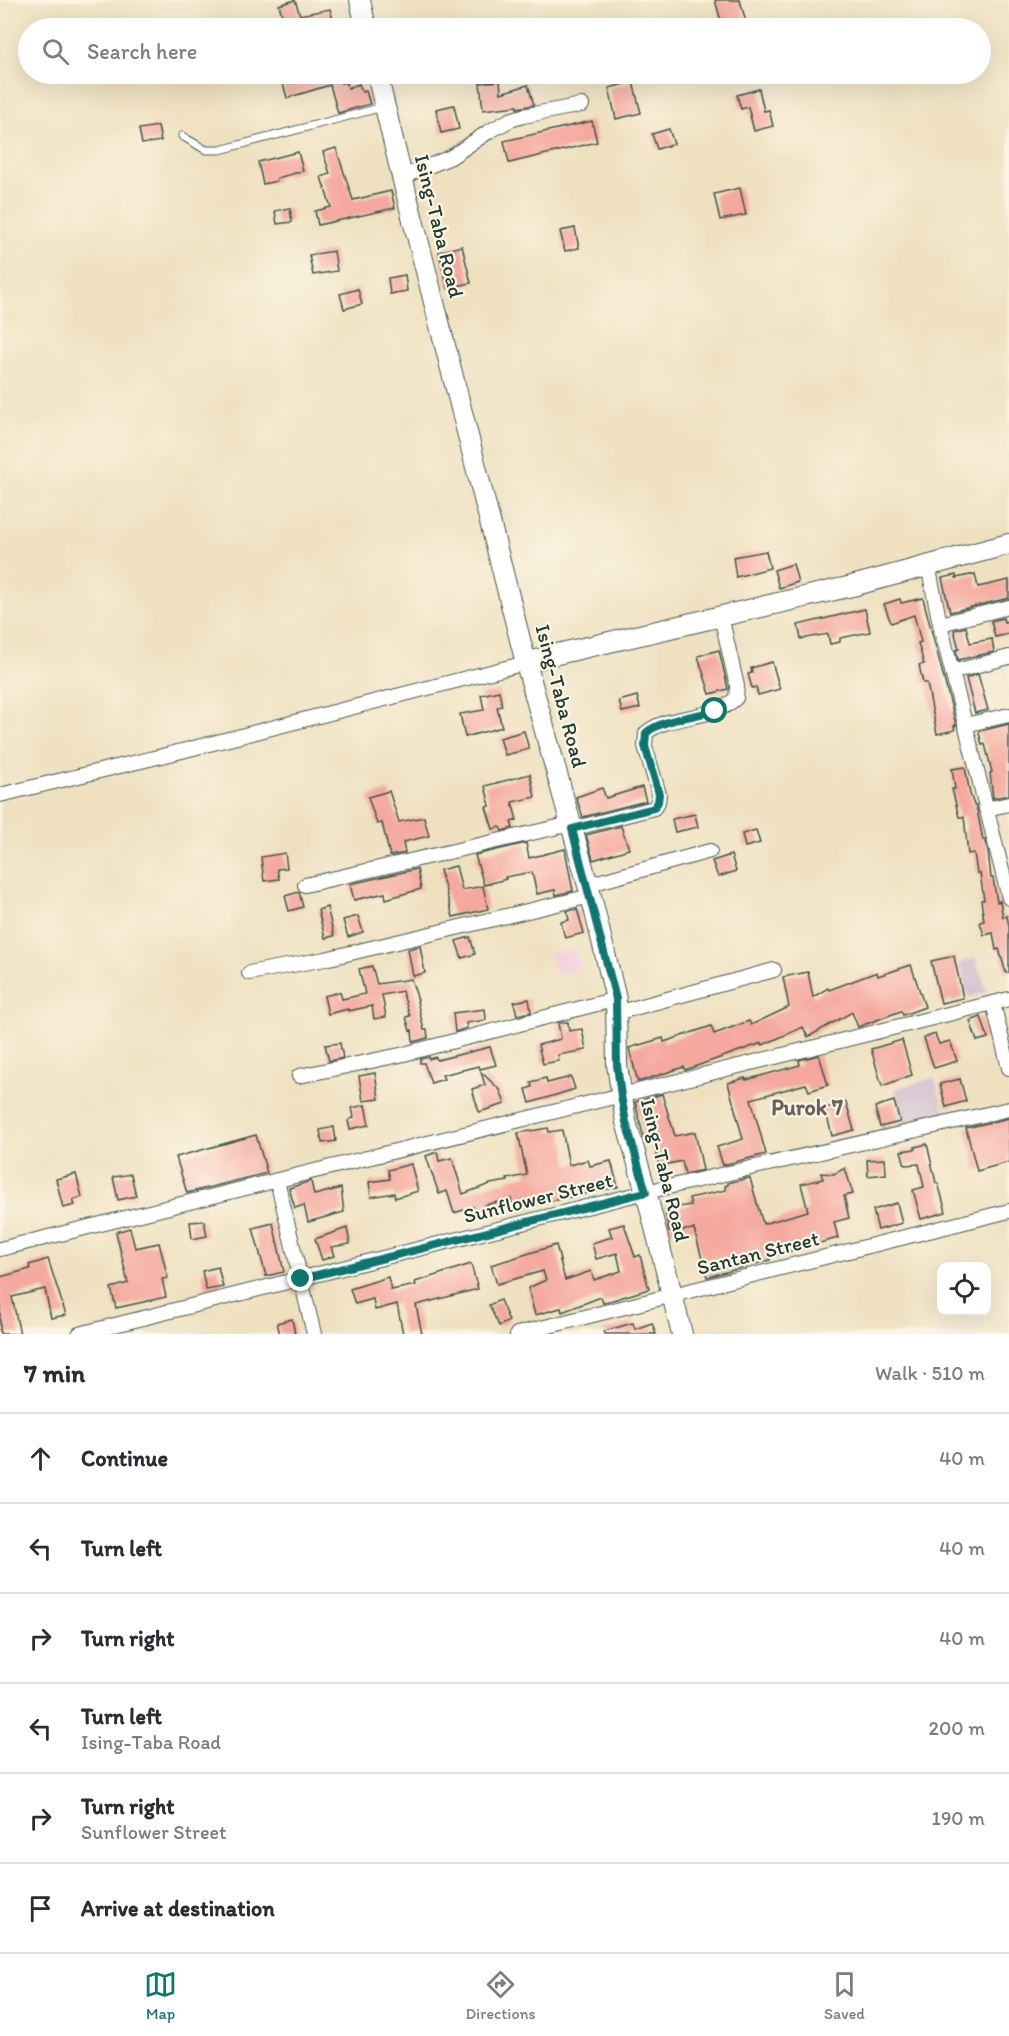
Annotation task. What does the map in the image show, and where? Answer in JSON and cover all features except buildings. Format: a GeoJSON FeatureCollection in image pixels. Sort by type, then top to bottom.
{"type":"FeatureCollection","features":[{"type":"Feature","properties":{"kind":"street"},"geometry":{"type":"LineString","coordinates":[[360,0],[364,18]]}},
{"type":"Feature","properties":{"kind":"street","name":"Ising-Taba Road"},"geometry":{"type":"LineString","coordinates":[[380,84],[526,663],[589,890],[616,1006],[617,1065],[626,1122],[682,1334]]}},
{"type":"Feature","properties":{"kind":"street"},"geometry":{"type":"LineString","coordinates":[[402,177],[451,157],[510,120],[582,105]]}},
{"type":"Feature","properties":{"kind":"street"},"geometry":{"type":"LineString","coordinates":[[0,795],[166,756],[553,655],[852,586],[1009,544]]}},
{"type":"Feature","properties":{"kind":"street"},"geometry":{"type":"LineString","coordinates":[[928,566],[986,809],[1005,863],[1009,898]]}},
{"type":"Feature","properties":{"kind":"street"},"geometry":{"type":"LineString","coordinates":[[940,624],[1009,607]]}},
{"type":"Feature","properties":{"kind":"street"},"geometry":{"type":"LineString","coordinates":[[305,885],[654,808],[659,794],[645,746],[646,733],[662,725],[723,709],[736,698],[737,686],[721,616]]}},
{"type":"Feature","properties":{"kind":"street"},"geometry":{"type":"LineString","coordinates":[[952,672],[1009,657]]}},
{"type":"Feature","properties":{"kind":"street"},"geometry":{"type":"LineString","coordinates":[[965,725],[1009,715]]}},
{"type":"Feature","properties":{"kind":"street"},"geometry":{"type":"LineString","coordinates":[[986,809],[1009,804]]}},
{"type":"Feature","properties":{"kind":"street"},"geometry":{"type":"LineString","coordinates":[[249,973],[325,959],[589,890],[710,851]]}},
{"type":"Feature","properties":{"kind":"street"},"geometry":{"type":"LineString","coordinates":[[299,1076],[774,970]]}},
{"type":"Feature","properties":{"kind":"street"},"geometry":{"type":"LineString","coordinates":[[0,1249],[1009,999]]}},
{"type":"Feature","properties":{"kind":"street"},"geometry":{"type":"LineString","coordinates":[[993,1003],[1009,1068]]}},
{"type":"Feature","properties":{"kind":"street","name":"Sunflower Street"},"geometry":{"type":"LineString","coordinates":[[79,1334],[646,1192],[1009,1109]]}},
{"type":"Feature","properties":{"kind":"street"},"geometry":{"type":"LineString","coordinates":[[277,1180],[315,1334]]}},
{"type":"Feature","properties":{"kind":"street","name":"Santan Street"},"geometry":{"type":"LineString","coordinates":[[517,1334],[1009,1211]]}},
{"type":"Feature","properties":{"kind":"lane"},"geometry":{"type":"LineString","coordinates":[[182,136],[197,147],[206,150],[220,150],[385,106]]}},
{"type":"Feature","properties":{"kind":"shaded area"},"geometry":{"type":"Polygon","coordinates":[[[575,949],[580,969],[555,974],[550,954],[575,949]]]}},
{"type":"Feature","properties":{"kind":"shaded area"},"geometry":{"type":"Polygon","coordinates":[[[976,958],[987,992],[969,997],[959,963],[976,958]]]}},
{"type":"Feature","properties":{"kind":"shaded area"},"geometry":{"type":"Polygon","coordinates":[[[934,1078],[946,1115],[906,1127],[895,1089],[934,1078]]]}},
{"type":"Feature","properties":{"kind":"district","name":"Purok 7"},"geometry":{"type":"Point","coordinates":[807,1107]}},
{"type":"Feature","properties":{"kind":"route"},"geometry":{"type":"LineString","coordinates":[[301,1279],[646,1192],[621,1096],[617,1065],[616,999],[572,829],[654,808],[659,794],[645,746],[646,733],[662,725],[715,711]]}}]}
